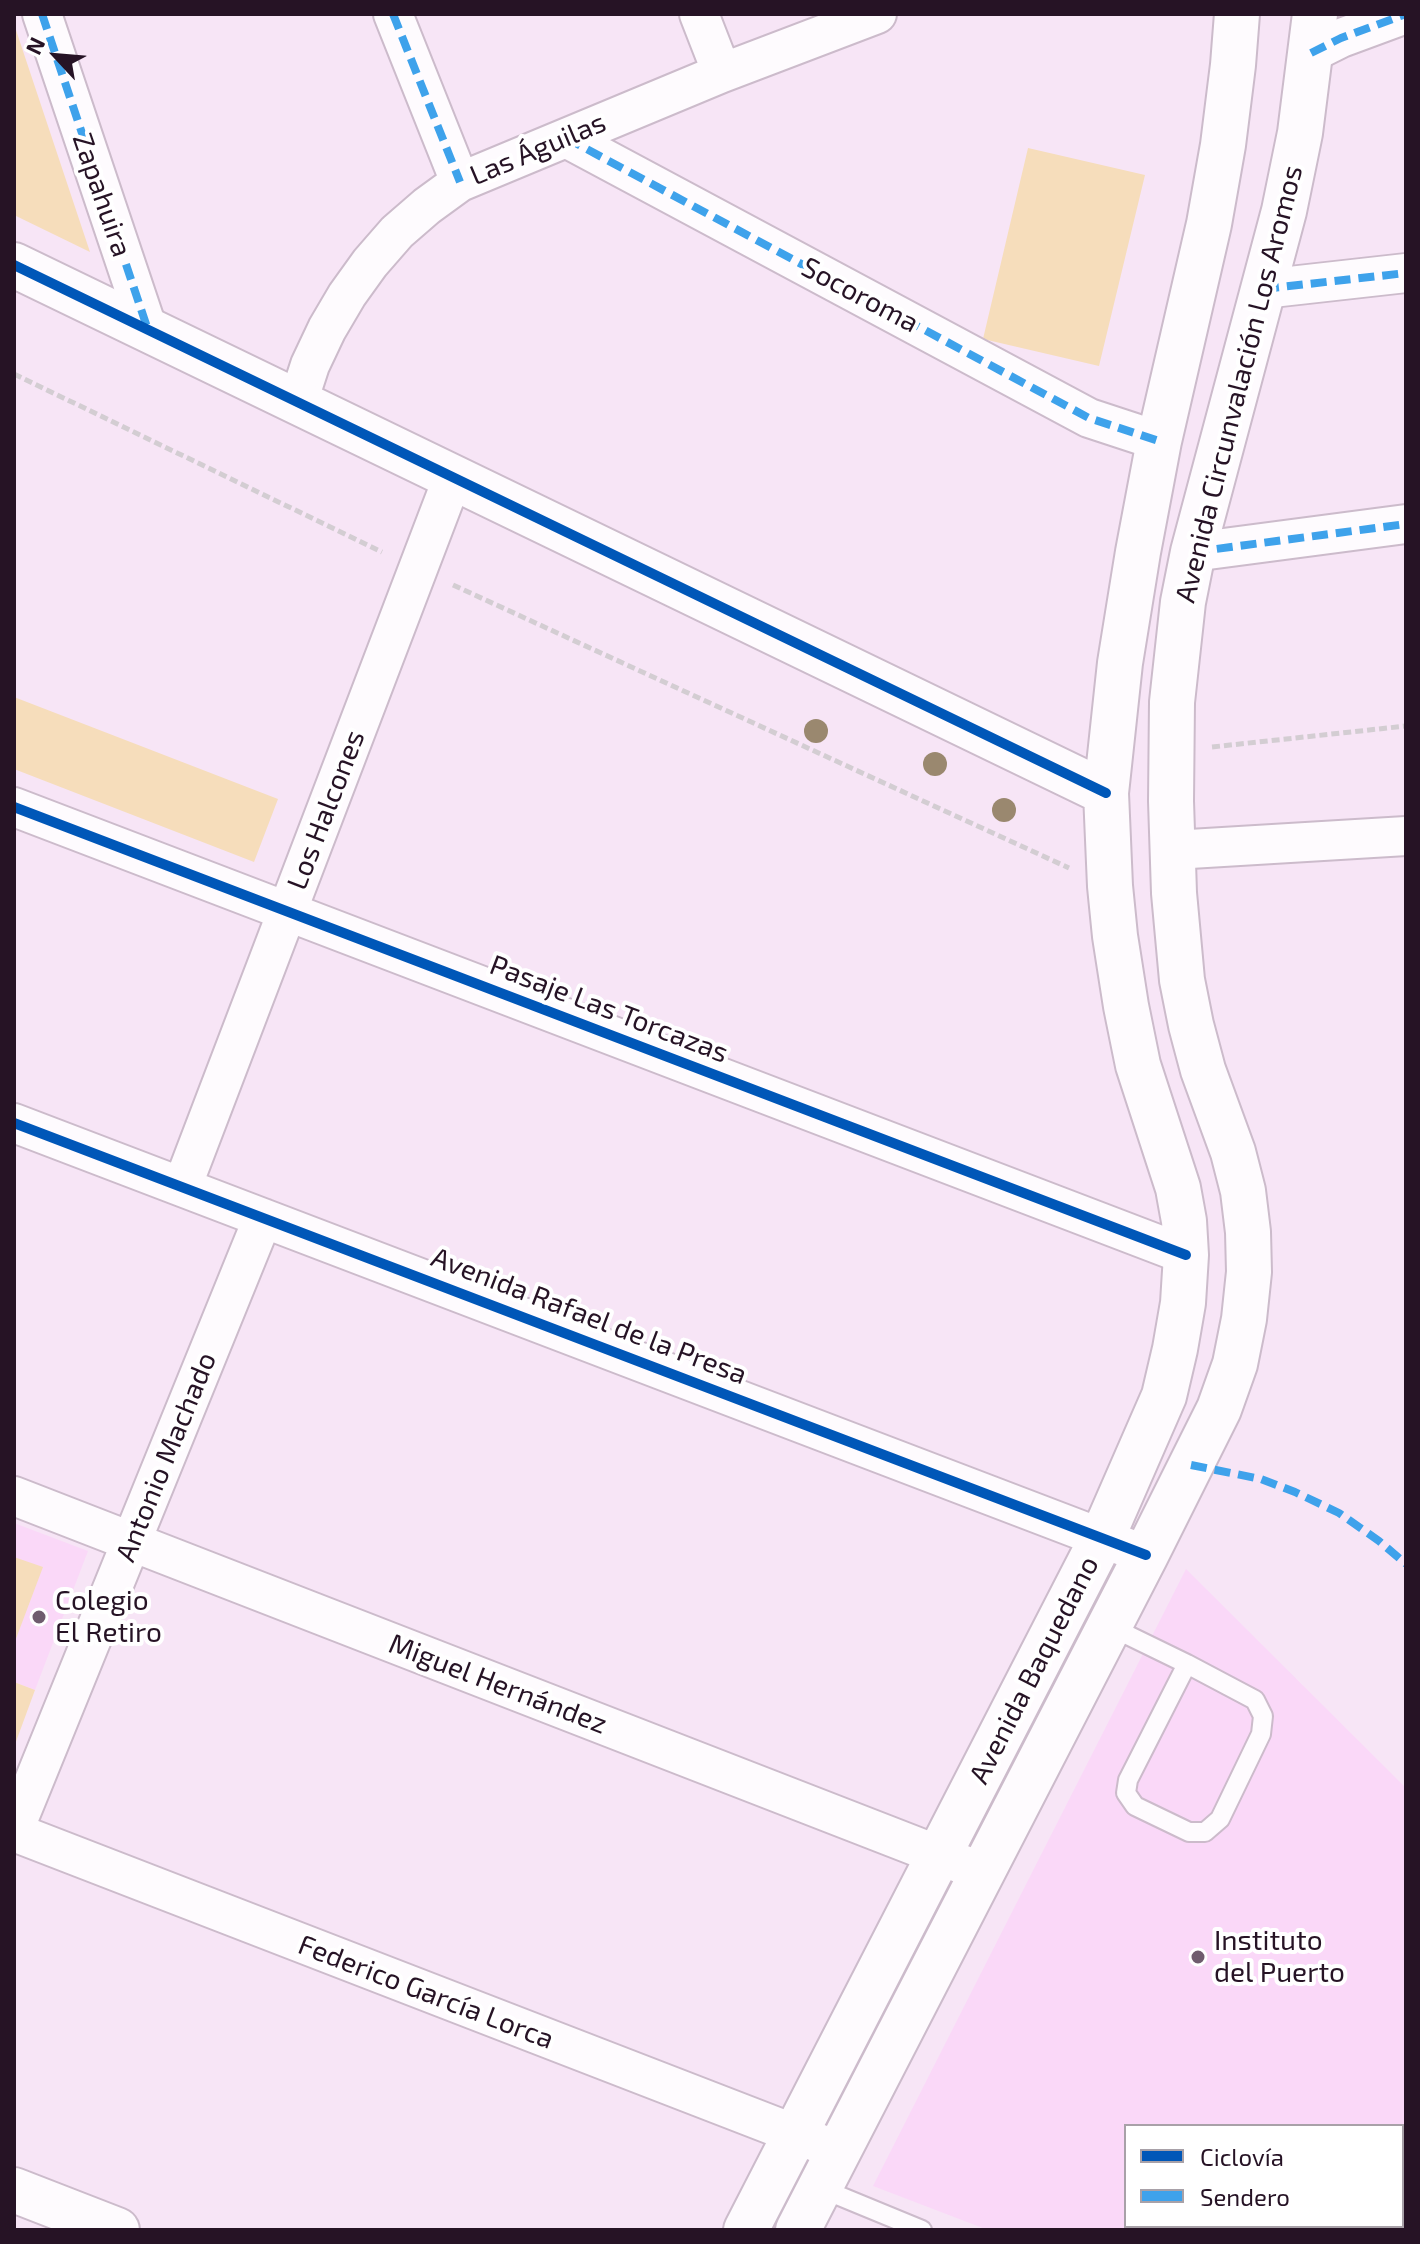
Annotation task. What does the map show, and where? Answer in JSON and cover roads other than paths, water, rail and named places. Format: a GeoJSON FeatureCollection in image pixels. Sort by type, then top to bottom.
{"type":"FeatureCollection","features":[{"type":"Feature","properties":{"kind":"main road","name":"Avenida Circunvalación Los Aromos"},"geometry":{"type":"LineString","coordinates":[[1106,793],[1122,649],[1138,552],[1159,441],[1209,224],[1221,158],[1237,14]]}},
{"type":"Feature","properties":{"kind":"main road","name":"Avenida Circunvalación Los Aromos"},"geometry":{"type":"LineString","coordinates":[[1173,850],[1171,752],[1177,653],[1193,552],[1284,211],[1300,133],[1313,33]]}},
{"type":"Feature","properties":{"kind":"main road"},"geometry":{"type":"LineString","coordinates":[[14,265],[1106,793]]}},
{"type":"Feature","properties":{"kind":"main road"},"geometry":{"type":"LineString","coordinates":[[1182,341],[1246,357]]}},
{"type":"Feature","properties":{"kind":"main road","name":"Avenida Baquedano"},"geometry":{"type":"LineString","coordinates":[[746,2230],[1102,1538],[1164,1396],[1183,1303],[1186,1255],[1184,1221],[1178,1188],[1138,1065],[1129,1021],[1115,936],[1106,793]]}},
{"type":"Feature","properties":{"kind":"main road","name":"Avenida Baquedano"},"geometry":{"type":"LineString","coordinates":[[798,2230],[1146,1555],[1219,1409],[1235,1364],[1249,1272],[1248,1232],[1243,1191],[1233,1152],[1203,1070],[1182,980],[1173,850]]}},
{"type":"Feature","properties":{"kind":"main road"},"geometry":{"type":"LineString","coordinates":[[14,2190],[117,2230]]}},
{"type":"Feature","properties":{"kind":"street","name":"Zapahuira"},"geometry":{"type":"LineString","coordinates":[[42,14],[148,330]]}},
{"type":"Feature","properties":{"kind":"street"},"geometry":{"type":"LineString","coordinates":[[393,14],[460,182]]}},
{"type":"Feature","properties":{"kind":"street"},"geometry":{"type":"LineString","coordinates":[[699,14],[722,73]]}},
{"type":"Feature","properties":{"kind":"street","name":"Las Águilas"},"geometry":{"type":"LineString","coordinates":[[298,402],[310,365],[327,329],[370,263],[397,232],[460,182],[722,73],[877,14]]}},
{"type":"Feature","properties":{"kind":"street"},"geometry":{"type":"LineString","coordinates":[[1313,33],[1341,38],[1406,14]]}},
{"type":"Feature","properties":{"kind":"street","name":"Socoroma"},"geometry":{"type":"LineString","coordinates":[[566,138],[1089,418],[1159,441]]}},
{"type":"Feature","properties":{"kind":"street"},"geometry":{"type":"LineString","coordinates":[[1263,289],[1406,273]]}},
{"type":"Feature","properties":{"kind":"street","name":"Los Halcones"},"geometry":{"type":"LineString","coordinates":[[182,1187],[453,477]]}},
{"type":"Feature","properties":{"kind":"street"},"geometry":{"type":"LineString","coordinates":[[1193,552],[1406,524]]}},
{"type":"Feature","properties":{"kind":"street","name":"Pasaje Las Torcazas"},"geometry":{"type":"LineString","coordinates":[[14,807],[1186,1255]]}},
{"type":"Feature","properties":{"kind":"street"},"geometry":{"type":"LineString","coordinates":[[1173,850],[1406,836]]}},
{"type":"Feature","properties":{"kind":"street","name":"Avenida Rafael de la Presa"},"geometry":{"type":"LineString","coordinates":[[14,1123],[1146,1555]]}},
{"type":"Feature","properties":{"kind":"street","name":"Antonio Machado"},"geometry":{"type":"LineString","coordinates":[[14,1831],[263,1218]]}},
{"type":"Feature","properties":{"kind":"street","name":"Miguel Hernández"},"geometry":{"type":"LineString","coordinates":[[14,1496],[982,1872]]}},
{"type":"Feature","properties":{"kind":"street","name":"Federico García Lorca"},"geometry":{"type":"LineString","coordinates":[[14,1831],[795,2134],[829,2170]]}},
{"type":"Feature","properties":{"kind":"lane"},"geometry":{"type":"LineString","coordinates":[[1109,1626],[1187,1664],[1255,1700],[1263,1716],[1261,1734],[1220,1819],[1205,1832],[1189,1832],[1135,1806],[1126,1793],[1128,1780],[1187,1664]]}},
{"type":"Feature","properties":{"kind":"lane"},"geometry":{"type":"LineString","coordinates":[[829,2170],[922,2230]]}},
{"type":"Feature","properties":{"kind":"place","name":"Colegio El Retiro"},"geometry":{"type":"Point","coordinates":[39,1617]}},
{"type":"Feature","properties":{"kind":"place","name":"Instituto del Puerto"},"geometry":{"type":"Point","coordinates":[1198,1957]}}]}
